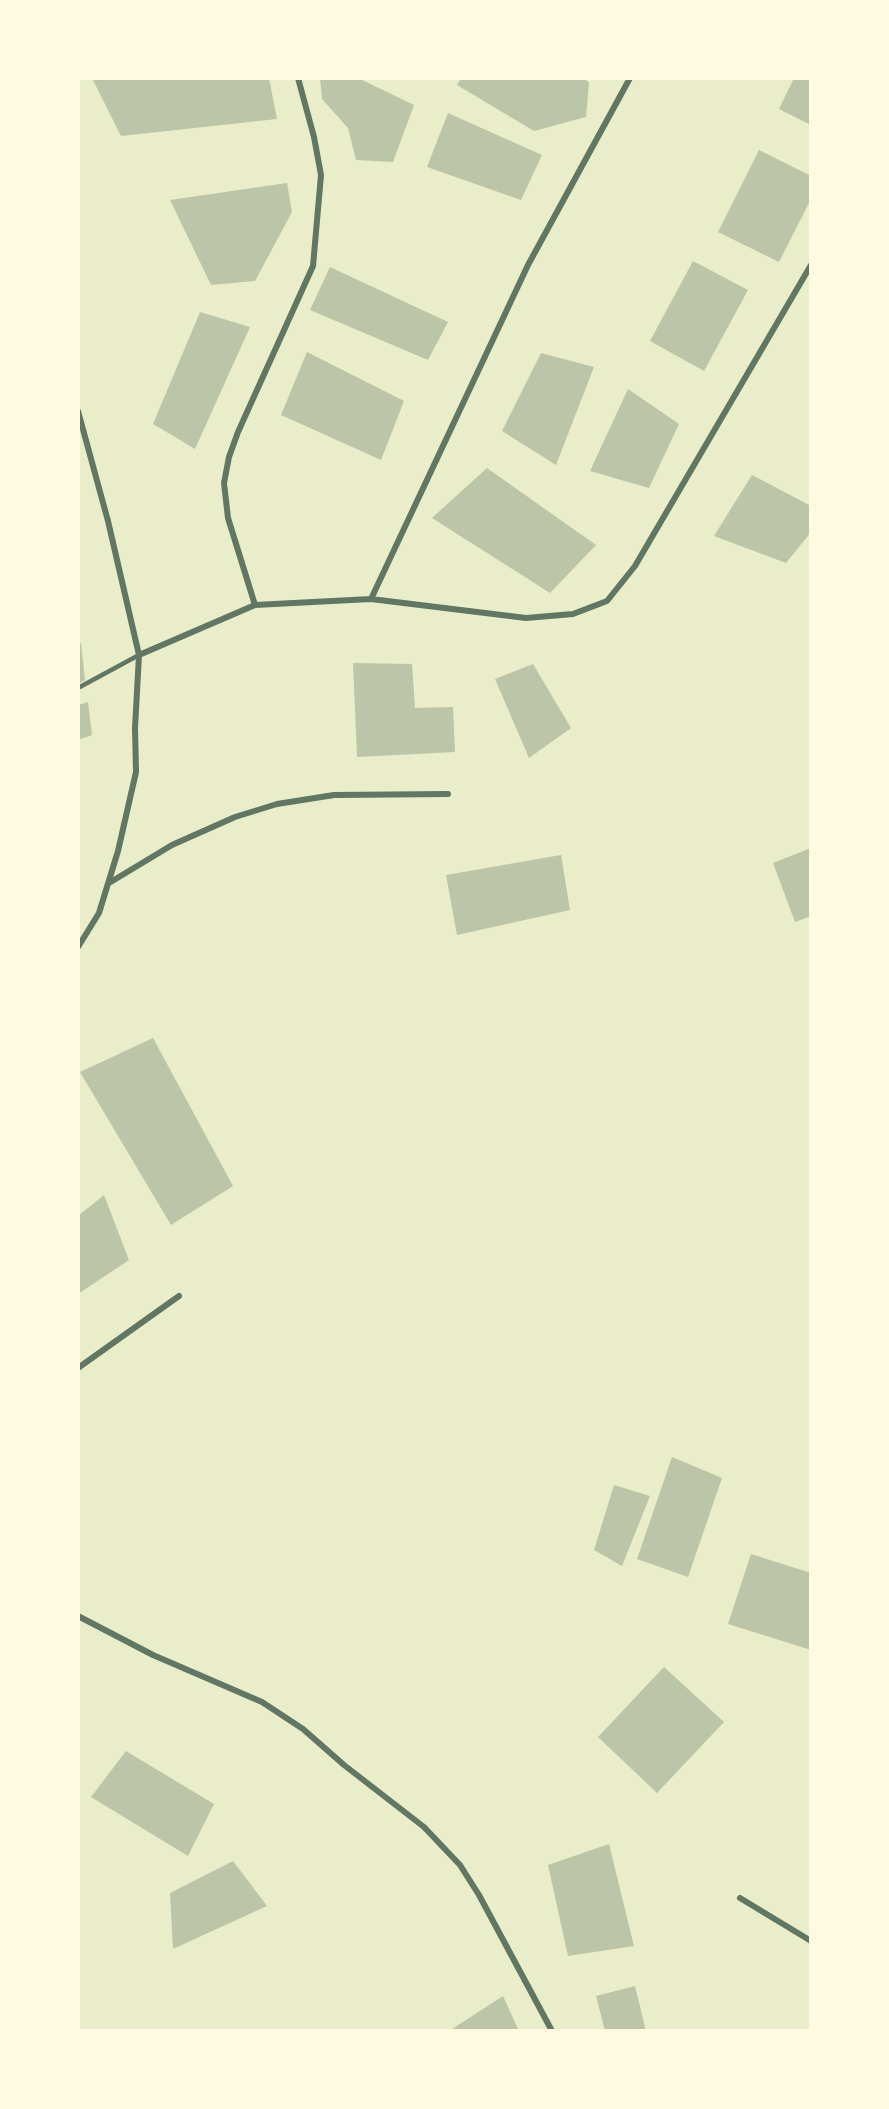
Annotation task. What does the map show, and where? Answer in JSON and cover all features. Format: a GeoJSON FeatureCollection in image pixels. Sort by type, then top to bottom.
{"type":"FeatureCollection","features":[{"type":"Feature","properties":{"kind":"street"},"geometry":{"type":"LineString","coordinates":[[255,605],[228,518],[224,483],[229,457],[238,432],[313,266],[321,175],[314,137],[298,78]]}},
{"type":"Feature","properties":{"kind":"street"},"geometry":{"type":"LineString","coordinates":[[371,598],[528,265],[630,78]]}},
{"type":"Feature","properties":{"kind":"street"},"geometry":{"type":"LineString","coordinates":[[139,656],[255,605],[371,598],[526,618],[573,614],[607,601],[635,566],[811,265]]}},
{"type":"Feature","properties":{"kind":"street"},"geometry":{"type":"LineString","coordinates":[[78,411],[108,521],[139,656],[135,728],[136,772],[118,851],[99,913],[78,947]]}},
{"type":"Feature","properties":{"kind":"street"},"geometry":{"type":"LineString","coordinates":[[108,883],[172,845],[235,817],[277,804],[334,795],[448,794]]}},
{"type":"Feature","properties":{"kind":"street"},"geometry":{"type":"LineString","coordinates":[[78,1368],[179,1296]]}},
{"type":"Feature","properties":{"kind":"street"},"geometry":{"type":"LineString","coordinates":[[78,1616],[153,1655],[262,1702],[303,1729],[344,1765],[424,1827],[460,1865],[479,1895],[552,2031]]}},
{"type":"Feature","properties":{"kind":"street"},"geometry":{"type":"LineString","coordinates":[[740,1898],[811,1941]]}},
{"type":"Feature","properties":{"kind":"lane"},"geometry":{"type":"LineString","coordinates":[[78,688],[139,656]]}},
{"type":"Feature","properties":{"kind":"building"},"geometry":{"type":"Polygon","coordinates":[[[92,78],[269,78],[277,119],[121,136],[92,78]]]}},
{"type":"Feature","properties":{"kind":"building"},"geometry":{"type":"Polygon","coordinates":[[[320,78],[358,78],[414,105],[393,162],[356,160],[348,128],[322,99],[320,78]]]}},
{"type":"Feature","properties":{"kind":"building"},"geometry":{"type":"Polygon","coordinates":[[[461,78],[582,78],[589,82],[586,117],[534,131],[457,85],[461,78]]]}},
{"type":"Feature","properties":{"kind":"building"},"geometry":{"type":"Polygon","coordinates":[[[794,78],[811,78],[811,125],[779,109],[794,78]]]}},
{"type":"Feature","properties":{"kind":"building"},"geometry":{"type":"Polygon","coordinates":[[[448,113],[542,155],[521,200],[427,167],[448,113]]]}},
{"type":"Feature","properties":{"kind":"building"},"geometry":{"type":"Polygon","coordinates":[[[759,150],[811,176],[811,199],[779,262],[718,232],[759,150]]]}},
{"type":"Feature","properties":{"kind":"building"},"geometry":{"type":"Polygon","coordinates":[[[287,183],[292,212],[255,281],[211,285],[170,200],[287,183]]]}},
{"type":"Feature","properties":{"kind":"building"},"geometry":{"type":"Polygon","coordinates":[[[693,261],[748,290],[704,371],[650,341],[693,261]]]}},
{"type":"Feature","properties":{"kind":"building"},"geometry":{"type":"Polygon","coordinates":[[[330,267],[448,322],[428,360],[310,310],[330,267]]]}},
{"type":"Feature","properties":{"kind":"building"},"geometry":{"type":"Polygon","coordinates":[[[200,312],[250,327],[195,449],[153,424],[200,312]]]}},
{"type":"Feature","properties":{"kind":"building"},"geometry":{"type":"Polygon","coordinates":[[[307,352],[404,401],[381,460],[281,415],[307,352]]]}},
{"type":"Feature","properties":{"kind":"building"},"geometry":{"type":"Polygon","coordinates":[[[541,353],[594,367],[556,465],[502,431],[541,353]]]}},
{"type":"Feature","properties":{"kind":"building"},"geometry":{"type":"Polygon","coordinates":[[[628,389],[679,424],[649,488],[590,471],[628,389]]]}},
{"type":"Feature","properties":{"kind":"building"},"geometry":{"type":"Polygon","coordinates":[[[487,468],[596,545],[550,593],[432,518],[487,468]]]}},
{"type":"Feature","properties":{"kind":"building"},"geometry":{"type":"Polygon","coordinates":[[[752,475],[811,506],[811,532],[786,563],[714,536],[752,475]]]}},
{"type":"Feature","properties":{"kind":"building"},"geometry":{"type":"Polygon","coordinates":[[[81,643],[85,680],[78,684],[78,644],[81,643]]]}},
{"type":"Feature","properties":{"kind":"building"},"geometry":{"type":"Polygon","coordinates":[[[353,663],[412,664],[415,708],[453,707],[455,752],[357,757],[353,663]]]}},
{"type":"Feature","properties":{"kind":"building"},"geometry":{"type":"Polygon","coordinates":[[[533,664],[571,728],[529,758],[495,679],[533,664]]]}},
{"type":"Feature","properties":{"kind":"building"},"geometry":{"type":"Polygon","coordinates":[[[88,702],[92,735],[78,740],[78,705],[88,702]]]}},
{"type":"Feature","properties":{"kind":"building"},"geometry":{"type":"Polygon","coordinates":[[[811,848],[811,916],[795,922],[773,863],[811,848]]]}},
{"type":"Feature","properties":{"kind":"building"},"geometry":{"type":"Polygon","coordinates":[[[561,855],[570,910],[457,935],[446,875],[561,855]]]}},
{"type":"Feature","properties":{"kind":"building"},"geometry":{"type":"Polygon","coordinates":[[[153,1038],[233,1186],[171,1225],[80,1072],[153,1038]]]}},
{"type":"Feature","properties":{"kind":"building"},"geometry":{"type":"Polygon","coordinates":[[[104,1195],[129,1260],[78,1294],[78,1216],[104,1195]]]}},
{"type":"Feature","properties":{"kind":"building"},"geometry":{"type":"Polygon","coordinates":[[[672,1457],[722,1478],[688,1577],[637,1559],[672,1457]]]}},
{"type":"Feature","properties":{"kind":"building"},"geometry":{"type":"Polygon","coordinates":[[[614,1485],[650,1496],[622,1566],[594,1550],[614,1485]]]}},
{"type":"Feature","properties":{"kind":"building"},"geometry":{"type":"Polygon","coordinates":[[[751,1554],[811,1573],[811,1650],[728,1624],[751,1554]]]}},
{"type":"Feature","properties":{"kind":"building"},"geometry":{"type":"Polygon","coordinates":[[[664,1667],[724,1722],[657,1793],[598,1737],[664,1667]]]}},
{"type":"Feature","properties":{"kind":"building"},"geometry":{"type":"Polygon","coordinates":[[[126,1751],[214,1804],[188,1856],[91,1797],[126,1751]]]}},
{"type":"Feature","properties":{"kind":"building"},"geometry":{"type":"Polygon","coordinates":[[[609,1844],[634,1946],[568,1956],[548,1865],[609,1844]]]}},
{"type":"Feature","properties":{"kind":"building"},"geometry":{"type":"Polygon","coordinates":[[[233,1861],[267,1906],[173,1949],[170,1893],[233,1861]]]}},
{"type":"Feature","properties":{"kind":"building"},"geometry":{"type":"Polygon","coordinates":[[[635,1986],[646,2031],[605,2031],[596,1996],[635,1986]]]}},
{"type":"Feature","properties":{"kind":"building"},"geometry":{"type":"Polygon","coordinates":[[[503,1996],[519,2031],[449,2031],[503,1996]]]}}]}
